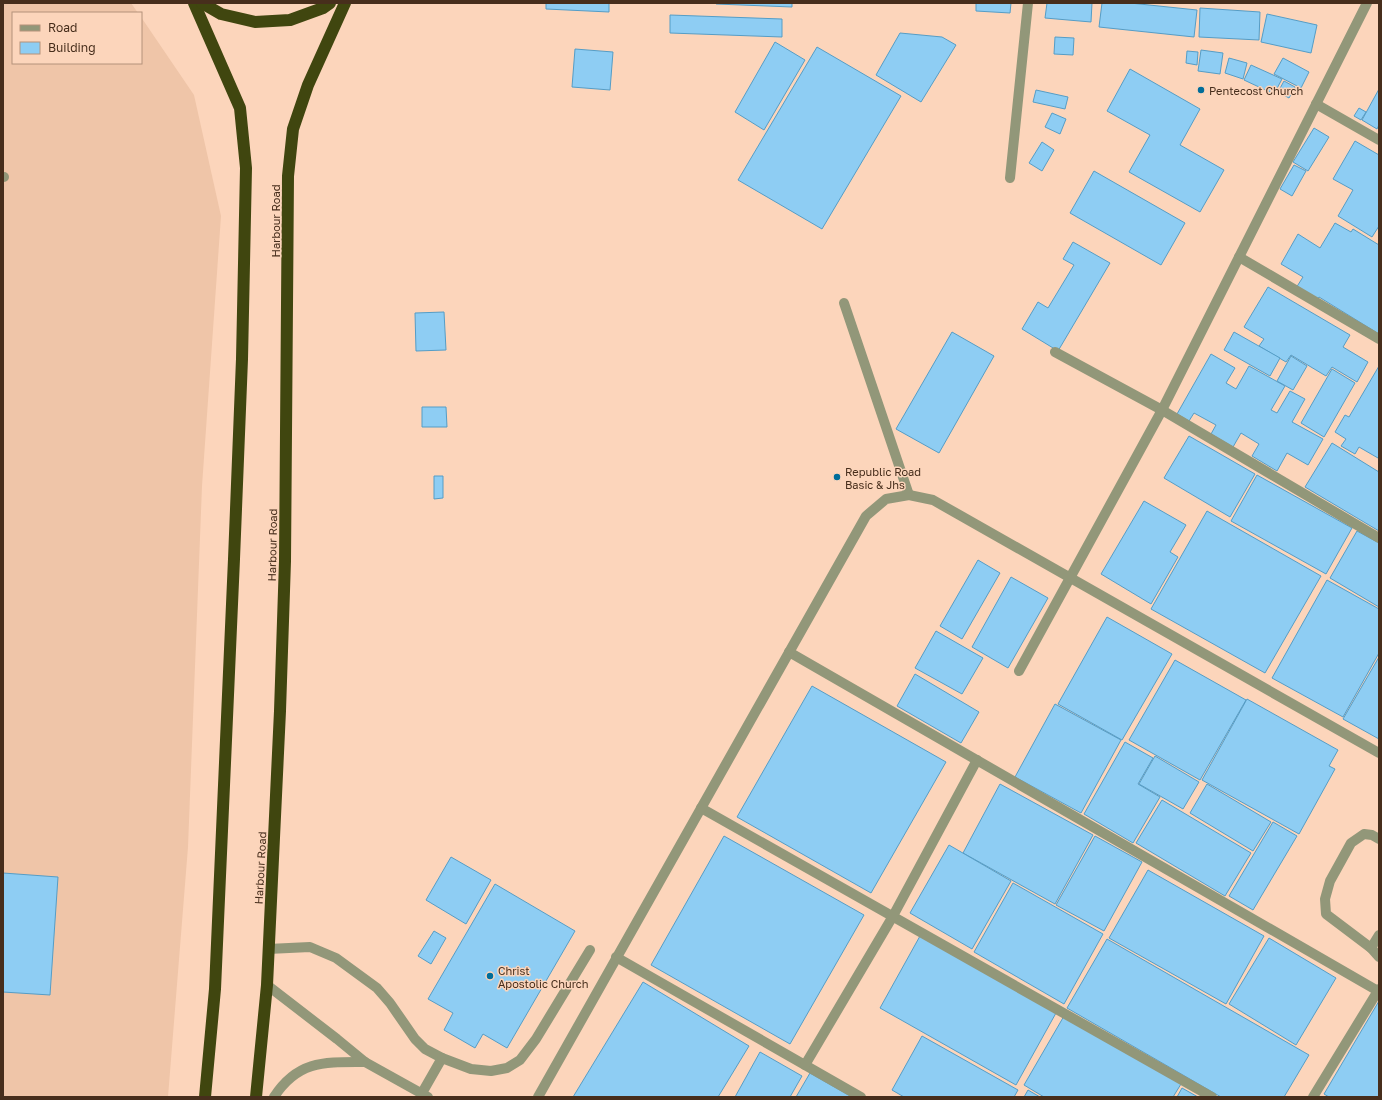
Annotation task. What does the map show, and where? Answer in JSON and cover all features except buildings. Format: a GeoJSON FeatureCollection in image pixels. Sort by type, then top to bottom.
{"type":"FeatureCollection","features":[{"type":"Feature","properties":{"kind":"highway"},"geometry":{"type":"LineString","coordinates":[[194,3],[240,108],[246,168],[242,359],[234,566],[215,989],[206,1097]]}},
{"type":"Feature","properties":{"kind":"highway"},"geometry":{"type":"LineString","coordinates":[[202,3],[221,14],[255,22],[290,20],[323,8],[330,3]]}},
{"type":"Feature","properties":{"kind":"highway","name":"Harbour Road"},"geometry":{"type":"LineString","coordinates":[[256,1097],[266,984],[275,826],[285,561],[288,176],[293,129],[308,85],[345,3]]}},
{"type":"Feature","properties":{"kind":"street"},"geometry":{"type":"LineString","coordinates":[[1010,178],[1028,3]]}},
{"type":"Feature","properties":{"kind":"street"},"geometry":{"type":"LineString","coordinates":[[1019,671],[1162,410],[1367,3]]}},
{"type":"Feature","properties":{"kind":"street"},"geometry":{"type":"LineString","coordinates":[[1316,104],[1379,140]]}},
{"type":"Feature","properties":{"kind":"street"},"geometry":{"type":"LineString","coordinates":[[1239,257],[1379,339]]}},
{"type":"Feature","properties":{"kind":"street"},"geometry":{"type":"LineString","coordinates":[[844,303],[909,495]]}},
{"type":"Feature","properties":{"kind":"street"},"geometry":{"type":"LineString","coordinates":[[1055,352],[1162,410],[1379,538]]}},
{"type":"Feature","properties":{"kind":"street"},"geometry":{"type":"LineString","coordinates":[[538,1097],[866,516],[886,499],[909,495],[933,500],[1379,753]]}},
{"type":"Feature","properties":{"kind":"street"},"geometry":{"type":"LineString","coordinates":[[789,652],[1378,990],[1313,1097]]}},
{"type":"Feature","properties":{"kind":"street"},"geometry":{"type":"LineString","coordinates":[[805,1065],[893,916],[977,760]]}},
{"type":"Feature","properties":{"kind":"street"},"geometry":{"type":"LineString","coordinates":[[701,808],[1212,1097]]}},
{"type":"Feature","properties":{"kind":"street"},"geometry":{"type":"LineString","coordinates":[[1379,839],[1372,835],[1364,834],[1351,843],[1330,881],[1325,899],[1326,914],[1371,948],[1379,956]]}},
{"type":"Feature","properties":{"kind":"street"},"geometry":{"type":"LineString","coordinates":[[1371,948],[1379,935]]}},
{"type":"Feature","properties":{"kind":"street"},"geometry":{"type":"LineString","coordinates":[[268,949],[310,948],[336,958],[377,988],[390,1003],[415,1039],[425,1049],[442,1058],[470,1069],[491,1071],[507,1068],[520,1060],[536,1039],[590,950]]}},
{"type":"Feature","properties":{"kind":"street"},"geometry":{"type":"LineString","coordinates":[[616,957],[861,1097]]}},
{"type":"Feature","properties":{"kind":"street"},"geometry":{"type":"LineString","coordinates":[[266,984],[337,1038],[365,1062],[425,1095],[442,1058]]}},
{"type":"Feature","properties":{"kind":"street"},"geometry":{"type":"LineString","coordinates":[[274,1097],[282,1085],[292,1075],[307,1067],[323,1064],[365,1062]]}},
{"type":"Feature","properties":{"kind":"shaded area"},"geometry":{"type":"Polygon","coordinates":[[[3,3],[131,3],[137,12],[12,12],[12,64],[142,64],[142,18],[194,95],[221,216],[202,486],[188,847],[168,1097],[3,1097],[3,3]]]}},
{"type":"Feature","properties":{"kind":"place","name":"Pentecost Church"},"geometry":{"type":"Point","coordinates":[1201,90]}},
{"type":"Feature","properties":{"kind":"place","name":"Republic Road Basic & Jhs"},"geometry":{"type":"Point","coordinates":[837,477]}},
{"type":"Feature","properties":{"kind":"place","name":"Christ Apostolic Church"},"geometry":{"type":"Point","coordinates":[490,976]}}]}
